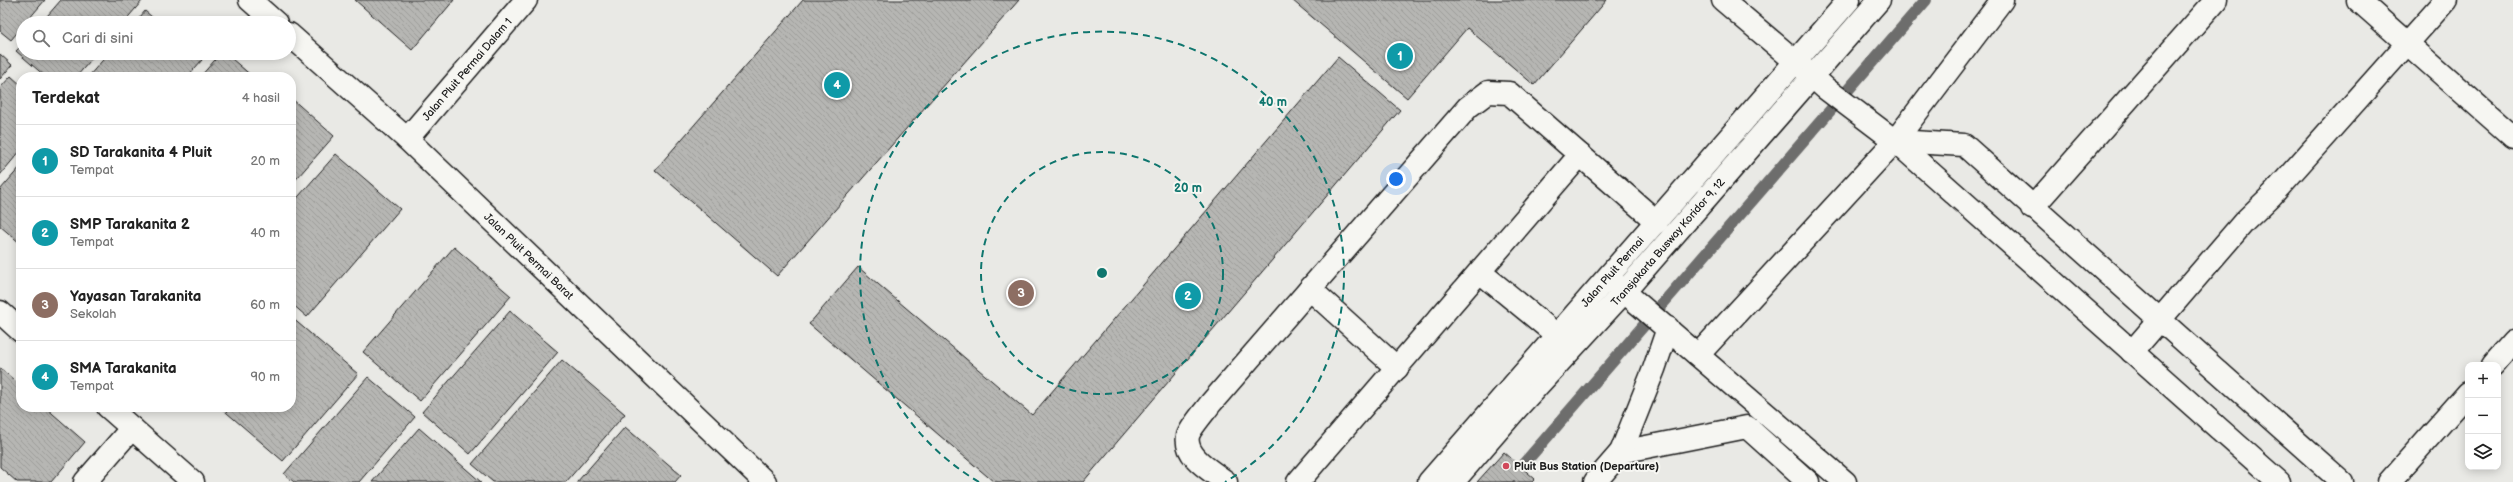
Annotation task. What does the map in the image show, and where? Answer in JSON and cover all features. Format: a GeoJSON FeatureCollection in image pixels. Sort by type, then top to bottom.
{"type":"FeatureCollection","features":[{"type":"Feature","properties":{"kind":"street"},"geometry":{"type":"LineString","coordinates":[[250,0],[268,16]]}},
{"type":"Feature","properties":{"kind":"street","name":"Jalan Pluit Permai Dalam 1"},"geometry":{"type":"LineString","coordinates":[[407,139],[526,0]]}},
{"type":"Feature","properties":{"kind":"street"},"geometry":{"type":"LineString","coordinates":[[1723,0],[1819,82],[1895,141],[2279,482]]}},
{"type":"Feature","properties":{"kind":"street","name":"Jalan Pluit Permai"},"geometry":{"type":"LineString","coordinates":[[1429,482],[1558,336],[1849,0]]}},
{"type":"Feature","properties":{"kind":"street","name":"Transjakarta Busway Koridor 9, 12"},"geometry":{"type":"LineString","coordinates":[[1453,482],[1517,408],[1631,298],[1819,82],[1879,0]]}},
{"type":"Feature","properties":{"kind":"street"},"geometry":{"type":"LineString","coordinates":[[1698,355],[1895,141],[2002,0]]}},
{"type":"Feature","properties":{"kind":"street"},"geometry":{"type":"LineString","coordinates":[[2032,208],[2216,0]]}},
{"type":"Feature","properties":{"kind":"street"},"geometry":{"type":"LineString","coordinates":[[2358,0],[2513,137]]}},
{"type":"Feature","properties":{"kind":"street"},"geometry":{"type":"LineString","coordinates":[[2132,352],[2244,222],[2272,195],[2446,0]]}},
{"type":"Feature","properties":{"kind":"street","name":"Jalan Pluit Permai Barat"},"geometry":{"type":"LineString","coordinates":[[296,40],[407,139],[765,482]]}},
{"type":"Feature","properties":{"kind":"street"},"geometry":{"type":"LineString","coordinates":[[1226,482],[1194,457],[1189,447],[1188,435],[1212,403],[1468,107],[1488,92],[1509,93],[1657,222]]}},
{"type":"Feature","properties":{"kind":"street"},"geometry":{"type":"LineString","coordinates":[[1895,141],[1964,145],[2032,208],[2342,482]]}},
{"type":"Feature","properties":{"kind":"street"},"geometry":{"type":"LineString","coordinates":[[1298,482],[1580,155]]}},
{"type":"Feature","properties":{"kind":"street"},"geometry":{"type":"LineString","coordinates":[[1480,272],[1558,336]]}},
{"type":"Feature","properties":{"kind":"street"},"geometry":{"type":"LineString","coordinates":[[1608,278],[1845,482]]}},
{"type":"Feature","properties":{"kind":"street"},"geometry":{"type":"LineString","coordinates":[[1310,289],[1397,368]]}},
{"type":"Feature","properties":{"kind":"street"},"geometry":{"type":"LineString","coordinates":[[0,312],[16,326]]}},
{"type":"Feature","properties":{"kind":"street"},"geometry":{"type":"LineString","coordinates":[[1595,482],[1621,452],[1654,369],[1665,326]]}},
{"type":"Feature","properties":{"kind":"street"},"geometry":{"type":"LineString","coordinates":[[2496,362],[2513,342]]}},
{"type":"Feature","properties":{"kind":"street"},"geometry":{"type":"LineString","coordinates":[[2389,482],[2465,396]]}},
{"type":"Feature","properties":{"kind":"street"},"geometry":{"type":"LineString","coordinates":[[114,412],[193,482]]}},
{"type":"Feature","properties":{"kind":"street"},"geometry":{"type":"LineString","coordinates":[[85,482],[132,428]]}},
{"type":"Feature","properties":{"kind":"street"},"geometry":{"type":"LineString","coordinates":[[1621,452],[1747,428],[1808,482]]}},
{"type":"Feature","properties":{"kind":"building"},"geometry":{"type":"Polygon","coordinates":[[[0,0],[45,0],[31,16],[16,16],[16,34],[11,40],[0,31],[0,0]]]}},
{"type":"Feature","properties":{"kind":"building"},"geometry":{"type":"Polygon","coordinates":[[[61,0],[142,1],[129,16],[47,16],[61,0]]]}},
{"type":"Feature","properties":{"kind":"building"},"geometry":{"type":"Polygon","coordinates":[[[355,0],[454,0],[412,50],[355,0]]]}},
{"type":"Feature","properties":{"kind":"building"},"geometry":{"type":"Polygon","coordinates":[[[803,0],[1019,0],[777,276],[655,170],[803,0]]]}},
{"type":"Feature","properties":{"kind":"building"},"geometry":{"type":"Polygon","coordinates":[[[1292,0],[1607,0],[1534,85],[1467,28],[1407,98],[1292,0]]]}},
{"type":"Feature","properties":{"kind":"building"},"geometry":{"type":"Polygon","coordinates":[[[145,11],[151,16],[141,16],[145,11]]]}},
{"type":"Feature","properties":{"kind":"building"},"geometry":{"type":"Polygon","coordinates":[[[0,54],[12,65],[0,79],[0,54]]]}},
{"type":"Feature","properties":{"kind":"building"},"geometry":{"type":"Polygon","coordinates":[[[1338,57],[1400,110],[1083,482],[994,482],[809,324],[858,267],[1032,415],[1338,57]]]}},
{"type":"Feature","properties":{"kind":"building"},"geometry":{"type":"Polygon","coordinates":[[[26,60],[91,60],[80,72],[40,72],[26,60]]]}},
{"type":"Feature","properties":{"kind":"building"},"geometry":{"type":"Polygon","coordinates":[[[103,60],[202,60],[191,72],[92,72],[103,60]]]}},
{"type":"Feature","properties":{"kind":"building"},"geometry":{"type":"Polygon","coordinates":[[[215,60],[233,60],[247,72],[204,72],[215,60]]]}},
{"type":"Feature","properties":{"kind":"building"},"geometry":{"type":"Polygon","coordinates":[[[11,76],[16,80],[16,156],[0,175],[0,88],[11,76]]]}},
{"type":"Feature","properties":{"kind":"building"},"geometry":{"type":"Polygon","coordinates":[[[296,102],[334,136],[296,179],[296,102]]]}},
{"type":"Feature","properties":{"kind":"building"},"geometry":{"type":"Polygon","coordinates":[[[336,154],[400,209],[307,317],[296,307],[296,199],[336,154]]]}},
{"type":"Feature","properties":{"kind":"building"},"geometry":{"type":"Polygon","coordinates":[[[16,172],[16,240],[0,226],[0,190],[16,172]]]}},
{"type":"Feature","properties":{"kind":"building"},"geometry":{"type":"Polygon","coordinates":[[[454,247],[511,296],[420,401],[363,352],[454,247]]]}},
{"type":"Feature","properties":{"kind":"building"},"geometry":{"type":"Polygon","coordinates":[[[510,311],[558,352],[470,454],[422,412],[510,311]]]}},
{"type":"Feature","properties":{"kind":"building"},"geometry":{"type":"Polygon","coordinates":[[[296,321],[358,374],[283,461],[226,412],[296,412],[296,321]]]}},
{"type":"Feature","properties":{"kind":"building"},"geometry":{"type":"Polygon","coordinates":[[[562,360],[625,414],[566,482],[493,482],[472,464],[562,360]]]}},
{"type":"Feature","properties":{"kind":"building"},"geometry":{"type":"Polygon","coordinates":[[[0,368],[16,382],[16,412],[51,412],[85,442],[51,482],[17,482],[0,467],[0,368]]]}},
{"type":"Feature","properties":{"kind":"building"},"geometry":{"type":"Polygon","coordinates":[[[368,377],[415,417],[359,482],[294,482],[284,474],[368,377]]]}},
{"type":"Feature","properties":{"kind":"building"},"geometry":{"type":"Polygon","coordinates":[[[625,427],[681,475],[675,482],[577,482],[625,427]]]}},
{"type":"Feature","properties":{"kind":"building"},"geometry":{"type":"Polygon","coordinates":[[[419,428],[481,482],[372,482],[419,428]]]}},
{"type":"Feature","properties":{"kind":"building","name":"Pluit Bus Station (Departure)"},"geometry":{"type":"Polygon","coordinates":[[[1504,452],[1535,479],[1532,482],[1477,482],[1504,452]]]}},
{"type":"Feature","properties":{"kind":"waterway"},"geometry":{"type":"LineString","coordinates":[[1508,482],[1926,0]]}},
{"type":"Feature","properties":{"kind":"place","name":"SD Tarakanita 4 Pluit"},"geometry":{"type":"Point","coordinates":[1400,56]}},
{"type":"Feature","properties":{"kind":"place","name":"SMA Tarakanita"},"geometry":{"type":"Point","coordinates":[837,85]}},
{"type":"Feature","properties":{"kind":"place","name":"Yayasan Tarakanita"},"geometry":{"type":"Point","coordinates":[1021,293]}},
{"type":"Feature","properties":{"kind":"place","name":"SMP Tarakanita 2"},"geometry":{"type":"Point","coordinates":[1188,296]}},
{"type":"Feature","properties":{"kind":"place","name":"Pluit Bus Station (Departure)"},"geometry":{"type":"Point","coordinates":[1506,466]}}]}
